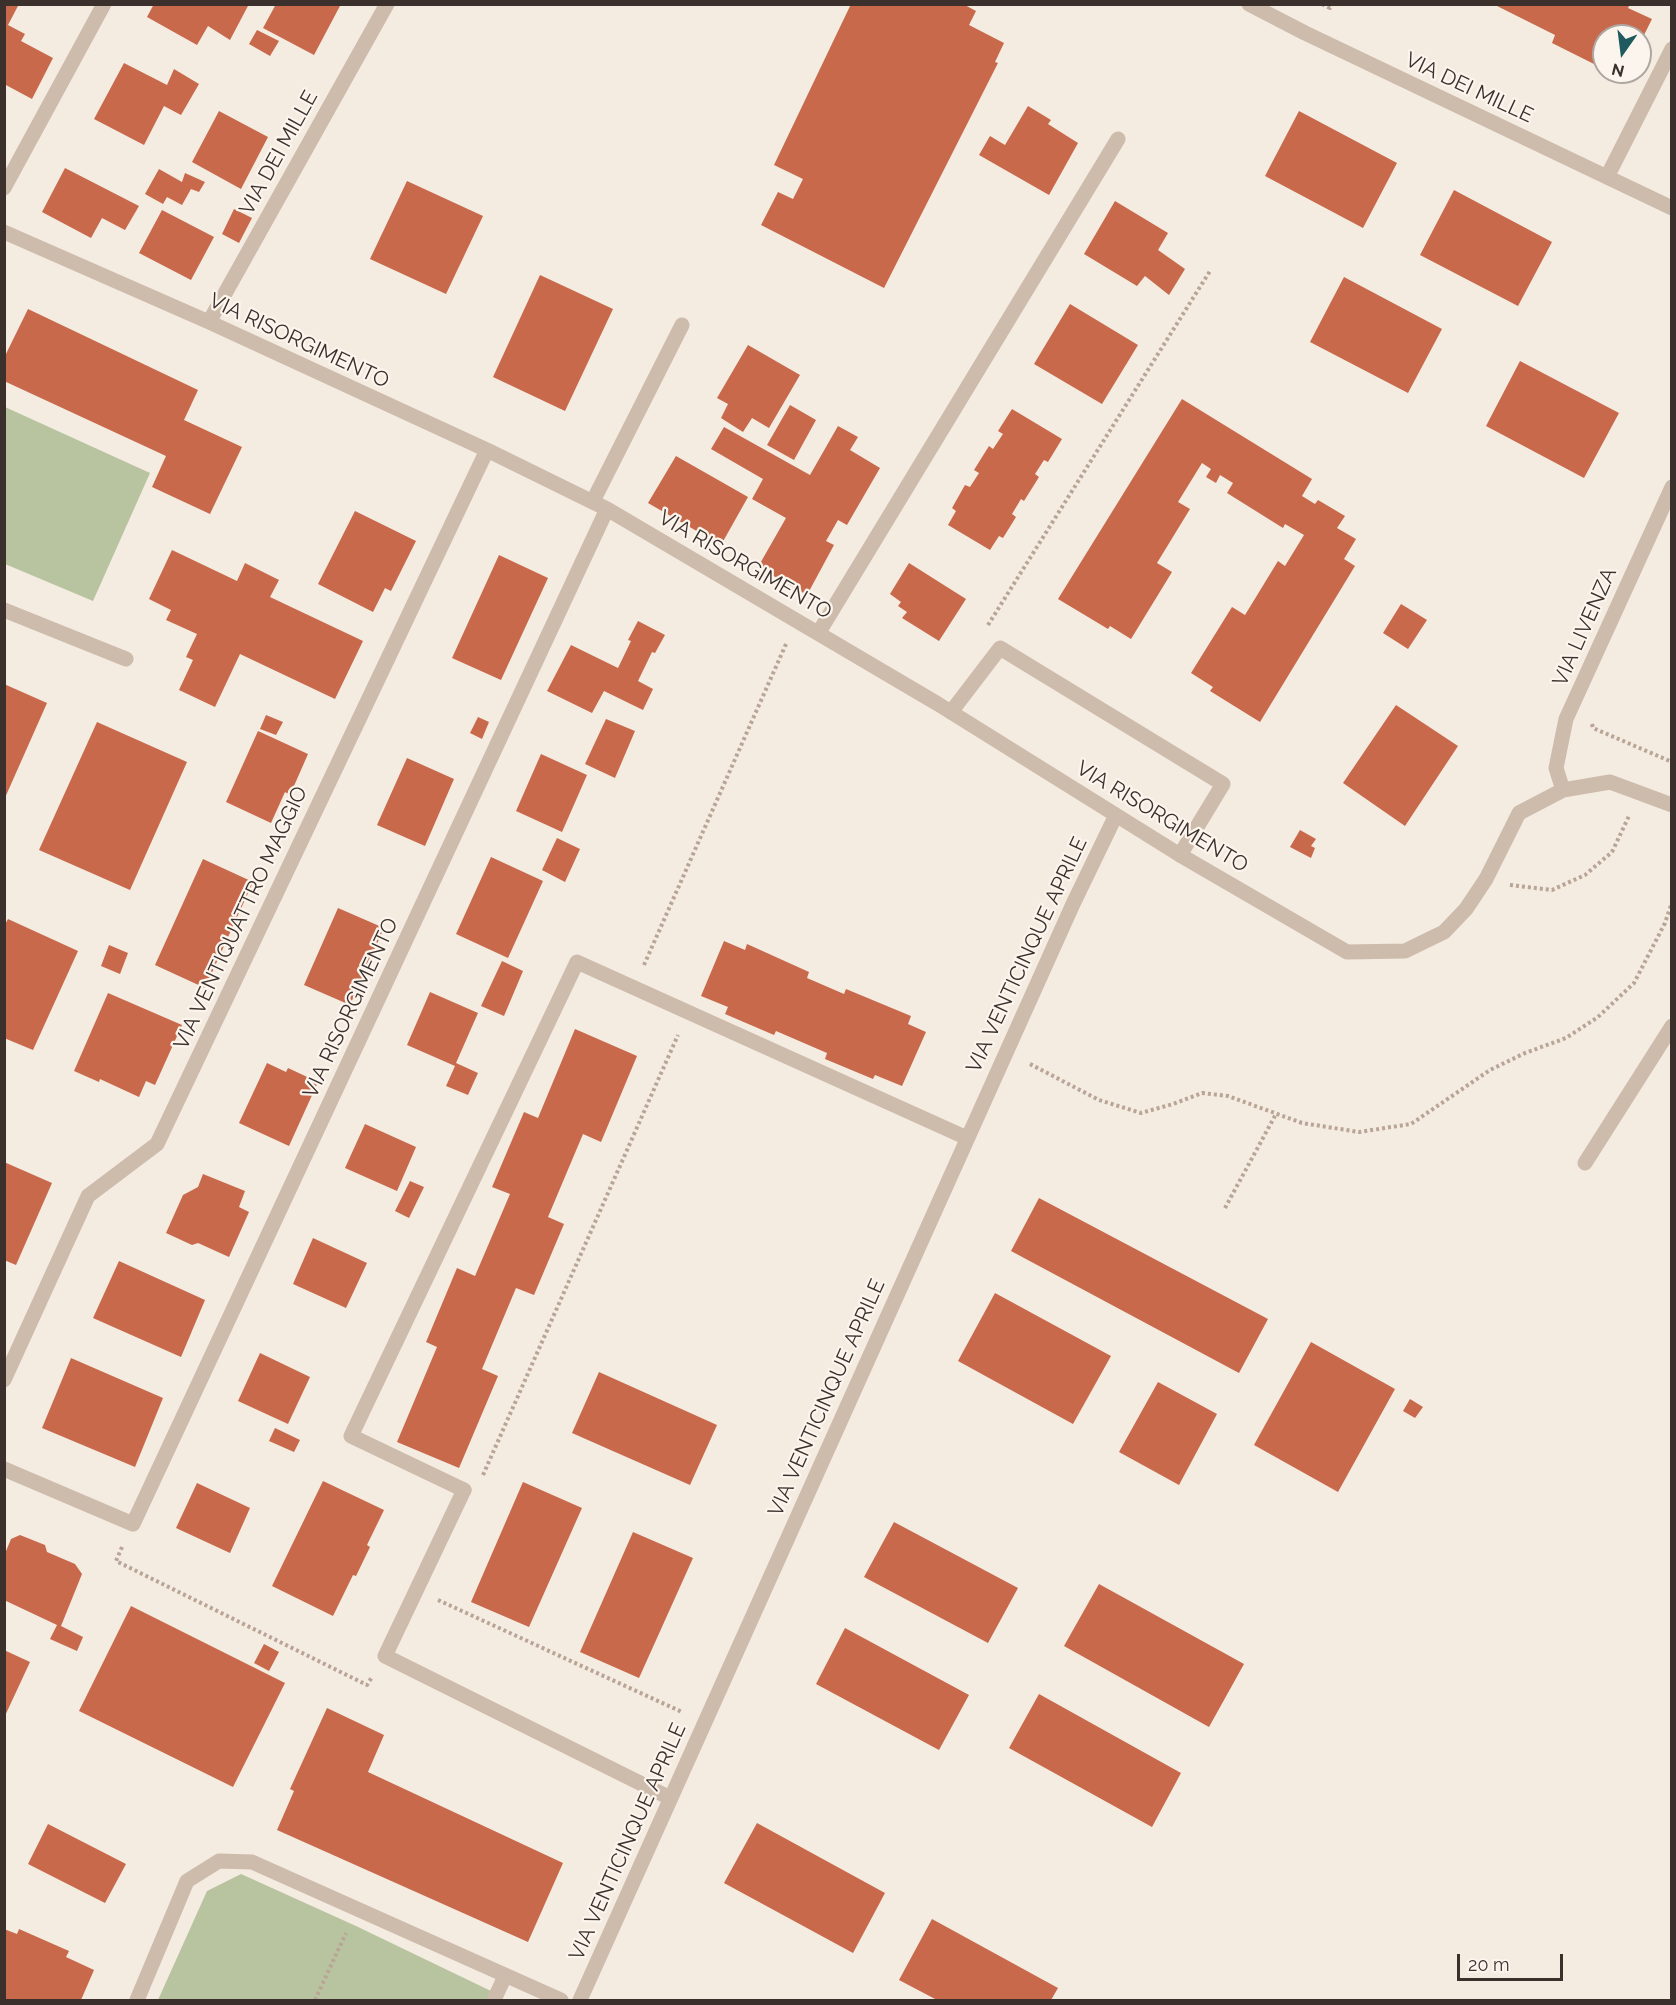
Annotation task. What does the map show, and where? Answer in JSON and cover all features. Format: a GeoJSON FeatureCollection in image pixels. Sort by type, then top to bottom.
{"type":"FeatureCollection","features":[{"type":"Feature","properties":{"kind":"street"},"geometry":{"type":"LineString","coordinates":[[4,188],[104,4]]}},
{"type":"Feature","properties":{"kind":"street","name":"VIA DEI MILLE"},"geometry":{"type":"LineString","coordinates":[[209,322],[387,4]]}},
{"type":"Feature","properties":{"kind":"street","name":"VIA DEI MILLE"},"geometry":{"type":"LineString","coordinates":[[1249,4],[1671,208]]}},
{"type":"Feature","properties":{"kind":"street"},"geometry":{"type":"LineString","coordinates":[[1607,177],[1671,49]]}},
{"type":"Feature","properties":{"kind":"street"},"geometry":{"type":"LineString","coordinates":[[819,632],[1118,140]]}},
{"type":"Feature","properties":{"kind":"street","name":"VIA RISORGIMENTO"},"geometry":{"type":"LineString","coordinates":[[4,232],[209,322],[487,450],[607,509],[819,632],[1180,855],[1347,952],[1405,951],[1444,932],[1466,909],[1486,879],[1519,813],[1563,790],[1610,782],[1671,805]]}},
{"type":"Feature","properties":{"kind":"street"},"geometry":{"type":"LineString","coordinates":[[592,501],[682,325]]}},
{"type":"Feature","properties":{"kind":"street","name":"VIA VENTIQUATTRO MAGGIO"},"geometry":{"type":"LineString","coordinates":[[4,1380],[88,1196],[157,1144],[487,450]]}},
{"type":"Feature","properties":{"kind":"street","name":"VIA LIVENZA"},"geometry":{"type":"LineString","coordinates":[[1563,790],[1556,768],[1566,719],[1671,487]]}},
{"type":"Feature","properties":{"kind":"street","name":"VIA RISORGIMENTO"},"geometry":{"type":"LineString","coordinates":[[134,1524],[607,509]]}},
{"type":"Feature","properties":{"kind":"street"},"geometry":{"type":"LineString","coordinates":[[4,610],[126,659]]}},
{"type":"Feature","properties":{"kind":"street"},"geometry":{"type":"LineString","coordinates":[[951,712],[1000,648],[1223,784],[1180,855]]}},
{"type":"Feature","properties":{"kind":"street","name":"VIA VENTICINQUE APRILE"},"geometry":{"type":"LineString","coordinates":[[580,2001],[1068,914],[1116,814]]}},
{"type":"Feature","properties":{"kind":"street"},"geometry":{"type":"LineString","coordinates":[[670,1798],[385,1656],[464,1490],[351,1436],[577,962],[968,1138]]}},
{"type":"Feature","properties":{"kind":"street"},"geometry":{"type":"LineString","coordinates":[[1585,1162],[1671,1028]]}},
{"type":"Feature","properties":{"kind":"street"},"geometry":{"type":"LineString","coordinates":[[4,1468],[134,1524]]}},
{"type":"Feature","properties":{"kind":"street"},"geometry":{"type":"LineString","coordinates":[[137,2001],[187,1881],[219,1861],[252,1862],[561,2001]]}},
{"type":"Feature","properties":{"kind":"street"},"geometry":{"type":"LineString","coordinates":[[494,2001],[505,1976]]}},
{"type":"Feature","properties":{"kind":"path"},"geometry":{"type":"LineString","coordinates":[[1322,4],[1330,8],[1331,4]]}},
{"type":"Feature","properties":{"kind":"path"},"geometry":{"type":"LineString","coordinates":[[982,633],[1210,271]]}},
{"type":"Feature","properties":{"kind":"path"},"geometry":{"type":"LineString","coordinates":[[776,638],[796,650]]}},
{"type":"Feature","properties":{"kind":"path"},"geometry":{"type":"LineString","coordinates":[[643,966],[786,644]]}},
{"type":"Feature","properties":{"kind":"path"},"geometry":{"type":"LineString","coordinates":[[1591,720],[1593,728],[1671,762]]}},
{"type":"Feature","properties":{"kind":"path"},"geometry":{"type":"LineString","coordinates":[[1486,879],[1519,887],[1552,890],[1585,875],[1612,852],[1639,792]]}},
{"type":"Feature","properties":{"kind":"path"},"geometry":{"type":"LineString","coordinates":[[1025,1073],[1030,1063],[1099,1100],[1141,1113],[1202,1093],[1228,1096],[1302,1123],[1359,1132],[1411,1124],[1490,1070],[1525,1053],[1566,1038],[1598,1017],[1634,983],[1665,923],[1671,902]]}},
{"type":"Feature","properties":{"kind":"path"},"geometry":{"type":"LineString","coordinates":[[482,1477],[688,1012]]}},
{"type":"Feature","properties":{"kind":"path"},"geometry":{"type":"LineString","coordinates":[[1225,1208],[1276,1114]]}},
{"type":"Feature","properties":{"kind":"path"},"geometry":{"type":"LineString","coordinates":[[134,1524],[116,1561],[367,1685],[385,1656]]}},
{"type":"Feature","properties":{"kind":"path"},"geometry":{"type":"LineString","coordinates":[[429,1596],[705,1722]]}},
{"type":"Feature","properties":{"kind":"path"},"geometry":{"type":"LineString","coordinates":[[315,2001],[357,1909]]}},
{"type":"Feature","properties":{"kind":"green space"},"geometry":{"type":"Polygon","coordinates":[[[5,407],[150,473],[93,601],[5,564],[5,407]]]}},
{"type":"Feature","properties":{"kind":"green space"},"geometry":{"type":"Polygon","coordinates":[[[241,1874],[491,1991],[487,2000],[158,2000],[207,1891],[241,1874]]]}},
{"type":"Feature","properties":{"kind":"building"},"geometry":{"type":"Polygon","coordinates":[[[4,4],[19,4],[8,25],[25,34],[21,41],[53,58],[32,99],[4,84],[4,4]]]}},
{"type":"Feature","properties":{"kind":"building"},"geometry":{"type":"Polygon","coordinates":[[[154,4],[218,6],[249,4],[230,40],[208,26],[197,45],[147,17],[154,4]]]}},
{"type":"Feature","properties":{"kind":"building"},"geometry":{"type":"Polygon","coordinates":[[[276,4],[341,4],[314,55],[263,28],[276,4]]]}},
{"type":"Feature","properties":{"kind":"building"},"geometry":{"type":"Polygon","coordinates":[[[851,4],[963,4],[976,11],[969,25],[1004,43],[995,62],[998,63],[884,288],[761,225],[778,192],[793,199],[803,179],[774,165],[851,4]]]}},
{"type":"Feature","properties":{"kind":"building"},"geometry":{"type":"Polygon","coordinates":[[[1493,4],[1630,4],[1628,8],[1652,19],[1650,24],[1592,24],[1592,63],[1552,43],[1555,35],[1493,4]]]}},
{"type":"Feature","properties":{"kind":"building"},"geometry":{"type":"Polygon","coordinates":[[[257,30],[279,41],[270,56],[249,44],[257,30]]]}},
{"type":"Feature","properties":{"kind":"building"},"geometry":{"type":"Polygon","coordinates":[[[124,63],[167,85],[174,69],[199,84],[181,115],[164,106],[144,145],[94,119],[124,63]]]}},
{"type":"Feature","properties":{"kind":"building"},"geometry":{"type":"Polygon","coordinates":[[[1028,106],[1051,120],[1048,124],[1078,143],[1049,195],[979,155],[990,136],[1005,145],[1028,106]]]}},
{"type":"Feature","properties":{"kind":"building"},"geometry":{"type":"Polygon","coordinates":[[[219,111],[268,137],[241,189],[192,162],[219,111]]]}},
{"type":"Feature","properties":{"kind":"building"},"geometry":{"type":"Polygon","coordinates":[[[1299,111],[1397,163],[1363,228],[1265,176],[1299,111]]]}},
{"type":"Feature","properties":{"kind":"building"},"geometry":{"type":"Polygon","coordinates":[[[65,168],[139,206],[125,230],[102,218],[91,238],[42,212],[65,168]]]}},
{"type":"Feature","properties":{"kind":"building"},"geometry":{"type":"Polygon","coordinates":[[[159,169],[182,182],[185,173],[205,182],[199,192],[191,189],[182,205],[167,197],[163,204],[145,194],[159,169]]]}},
{"type":"Feature","properties":{"kind":"building"},"geometry":{"type":"Polygon","coordinates":[[[407,181],[483,216],[446,294],[370,259],[407,181]]]}},
{"type":"Feature","properties":{"kind":"building"},"geometry":{"type":"Polygon","coordinates":[[[1454,190],[1552,242],[1518,306],[1420,255],[1454,190]]]}},
{"type":"Feature","properties":{"kind":"building"},"geometry":{"type":"Polygon","coordinates":[[[1115,201],[1168,233],[1158,250],[1185,269],[1169,295],[1145,276],[1137,286],[1084,254],[1115,201]]]}},
{"type":"Feature","properties":{"kind":"building"},"geometry":{"type":"Polygon","coordinates":[[[234,209],[252,218],[239,243],[222,234],[234,209]]]}},
{"type":"Feature","properties":{"kind":"building"},"geometry":{"type":"Polygon","coordinates":[[[162,210],[214,237],[191,280],[139,253],[162,210]]]}},
{"type":"Feature","properties":{"kind":"building"},"geometry":{"type":"Polygon","coordinates":[[[540,275],[613,309],[565,411],[493,377],[540,275]]]}},
{"type":"Feature","properties":{"kind":"building"},"geometry":{"type":"Polygon","coordinates":[[[1344,277],[1442,329],[1408,393],[1310,342],[1344,277]]]}},
{"type":"Feature","properties":{"kind":"building"},"geometry":{"type":"Polygon","coordinates":[[[1070,304],[1138,345],[1102,404],[1034,364],[1070,304]]]}},
{"type":"Feature","properties":{"kind":"building"},"geometry":{"type":"Polygon","coordinates":[[[28,309],[198,390],[184,420],[242,447],[210,514],[152,487],[166,456],[4,381],[4,358],[28,309]]]}},
{"type":"Feature","properties":{"kind":"building"},"geometry":{"type":"Polygon","coordinates":[[[748,345],[800,375],[769,428],[752,418],[743,432],[721,418],[728,404],[717,398],[748,345]]]}},
{"type":"Feature","properties":{"kind":"building"},"geometry":{"type":"Polygon","coordinates":[[[1520,361],[1619,413],[1584,478],[1486,426],[1520,361]]]}},
{"type":"Feature","properties":{"kind":"building"},"geometry":{"type":"Polygon","coordinates":[[[1182,399],[1312,479],[1302,496],[1315,504],[1318,500],[1345,516],[1337,528],[1356,539],[1344,559],[1355,566],[1260,722],[1210,691],[1213,687],[1191,673],[1232,607],[1245,615],[1278,561],[1285,566],[1304,535],[1285,524],[1283,528],[1227,493],[1233,483],[1220,475],[1216,483],[1206,477],[1211,469],[1202,463],[1178,502],[1190,509],[1157,563],[1172,572],[1131,639],[1110,626],[1108,629],[1058,599],[1182,399]]]}},
{"type":"Feature","properties":{"kind":"building"},"geometry":{"type":"Polygon","coordinates":[[[790,405],[816,420],[794,460],[767,445],[790,405]]]}},
{"type":"Feature","properties":{"kind":"building"},"geometry":{"type":"Polygon","coordinates":[[[1012,409],[1062,439],[1048,462],[1044,460],[1035,474],[1039,477],[1024,501],[1021,499],[1012,514],[1016,517],[1003,538],[999,536],[990,550],[948,525],[956,511],[952,508],[965,485],[970,487],[979,473],[974,470],[989,446],[993,449],[1003,434],[998,431],[1012,409]]]}},
{"type":"Feature","properties":{"kind":"building"},"geometry":{"type":"Polygon","coordinates":[[[838,426],[858,437],[850,450],[880,468],[847,525],[838,520],[826,541],[834,545],[807,595],[758,567],[786,518],[752,499],[763,479],[711,449],[724,427],[810,475],[838,426]]]}},
{"type":"Feature","properties":{"kind":"building"},"geometry":{"type":"Polygon","coordinates":[[[676,456],[748,497],[721,545],[648,503],[676,456]]]}},
{"type":"Feature","properties":{"kind":"building"},"geometry":{"type":"Polygon","coordinates":[[[355,511],[416,541],[391,591],[385,588],[373,612],[318,584],[355,511]]]}},
{"type":"Feature","properties":{"kind":"building"},"geometry":{"type":"Polygon","coordinates":[[[172,550],[237,581],[245,563],[279,580],[270,597],[363,641],[335,699],[240,654],[215,707],[179,690],[193,660],[186,657],[197,634],[166,620],[171,610],[149,599],[172,550]]]}},
{"type":"Feature","properties":{"kind":"building"},"geometry":{"type":"Polygon","coordinates":[[[499,555],[548,578],[501,680],[452,658],[499,555]]]}},
{"type":"Feature","properties":{"kind":"building"},"geometry":{"type":"Polygon","coordinates":[[[909,563],[966,599],[939,641],[902,618],[907,612],[898,606],[901,602],[890,594],[909,563]]]}},
{"type":"Feature","properties":{"kind":"building"},"geometry":{"type":"Polygon","coordinates":[[[1401,604],[1427,620],[1408,649],[1383,633],[1401,604]]]}},
{"type":"Feature","properties":{"kind":"building"},"geometry":{"type":"Polygon","coordinates":[[[638,621],[665,635],[655,653],[652,652],[638,681],[653,689],[643,710],[604,691],[592,713],[547,691],[571,645],[618,668],[638,621]]]}},
{"type":"Feature","properties":{"kind":"building"},"geometry":{"type":"Polygon","coordinates":[[[4,684],[47,703],[4,800],[4,684]]]}},
{"type":"Feature","properties":{"kind":"building"},"geometry":{"type":"Polygon","coordinates":[[[1396,705],[1458,746],[1405,826],[1343,783],[1396,705]]]}},
{"type":"Feature","properties":{"kind":"building"},"geometry":{"type":"Polygon","coordinates":[[[266,715],[283,722],[276,735],[260,729],[266,715]]]}},
{"type":"Feature","properties":{"kind":"building"},"geometry":{"type":"Polygon","coordinates":[[[478,717],[489,722],[482,739],[470,733],[478,717]]]}},
{"type":"Feature","properties":{"kind":"building"},"geometry":{"type":"Polygon","coordinates":[[[606,719],[635,731],[615,778],[585,764],[606,719]]]}},
{"type":"Feature","properties":{"kind":"building"},"geometry":{"type":"Polygon","coordinates":[[[97,722],[187,762],[130,890],[39,850],[97,722]]]}},
{"type":"Feature","properties":{"kind":"building"},"geometry":{"type":"Polygon","coordinates":[[[258,731],[308,754],[290,795],[285,792],[271,823],[226,802],[258,731]]]}},
{"type":"Feature","properties":{"kind":"building"},"geometry":{"type":"Polygon","coordinates":[[[541,754],[587,775],[562,832],[516,811],[541,754]]]}},
{"type":"Feature","properties":{"kind":"building"},"geometry":{"type":"Polygon","coordinates":[[[407,758],[454,779],[425,846],[377,825],[407,758]]]}},
{"type":"Feature","properties":{"kind":"building"},"geometry":{"type":"Polygon","coordinates":[[[1300,830],[1316,839],[1311,846],[1315,848],[1311,858],[1290,847],[1300,830]]]}},
{"type":"Feature","properties":{"kind":"building"},"geometry":{"type":"Polygon","coordinates":[[[557,838],[580,849],[565,882],[542,870],[557,838]]]}},
{"type":"Feature","properties":{"kind":"building"},"geometry":{"type":"Polygon","coordinates":[[[491,857],[543,881],[508,958],[456,934],[491,857]]]}},
{"type":"Feature","properties":{"kind":"building"},"geometry":{"type":"Polygon","coordinates":[[[203,859],[253,882],[205,988],[155,965],[203,859]]]}},
{"type":"Feature","properties":{"kind":"building"},"geometry":{"type":"Polygon","coordinates":[[[338,908],[384,928],[350,1005],[304,985],[338,908]]]}},
{"type":"Feature","properties":{"kind":"building"},"geometry":{"type":"Polygon","coordinates":[[[8,919],[78,951],[33,1050],[4,1038],[4,926],[8,919]]]}},
{"type":"Feature","properties":{"kind":"building"},"geometry":{"type":"Polygon","coordinates":[[[724,941],[745,950],[747,944],[809,972],[807,978],[844,994],[846,989],[911,1016],[908,1024],[926,1032],[902,1086],[875,1075],[873,1079],[825,1059],[827,1053],[776,1031],[774,1035],[725,1014],[728,1007],[701,996],[724,941]]]}},
{"type":"Feature","properties":{"kind":"building"},"geometry":{"type":"Polygon","coordinates":[[[109,945],[128,953],[120,974],[101,966],[109,945]]]}},
{"type":"Feature","properties":{"kind":"building"},"geometry":{"type":"Polygon","coordinates":[[[502,961],[523,971],[504,1016],[481,1006],[502,961]]]}},
{"type":"Feature","properties":{"kind":"building"},"geometry":{"type":"Polygon","coordinates":[[[430,992],[478,1013],[456,1063],[478,1073],[468,1095],[446,1086],[455,1066],[407,1045],[430,992]]]}},
{"type":"Feature","properties":{"kind":"building"},"geometry":{"type":"Polygon","coordinates":[[[108,993],[182,1025],[155,1085],[146,1081],[139,1097],[100,1079],[99,1082],[74,1071],[108,993]]]}},
{"type":"Feature","properties":{"kind":"building"},"geometry":{"type":"Polygon","coordinates":[[[575,1029],[637,1056],[601,1142],[583,1134],[548,1217],[564,1224],[534,1295],[516,1288],[482,1369],[498,1376],[459,1468],[397,1442],[437,1347],[426,1342],[457,1268],[475,1276],[510,1194],[492,1187],[524,1112],[538,1118],[575,1029]]]}},
{"type":"Feature","properties":{"kind":"building"},"geometry":{"type":"Polygon","coordinates":[[[267,1063],[286,1072],[288,1068],[318,1082],[289,1146],[239,1123],[267,1063]]]}},
{"type":"Feature","properties":{"kind":"building"},"geometry":{"type":"Polygon","coordinates":[[[365,1124],[416,1147],[397,1191],[345,1168],[365,1124]]]}},
{"type":"Feature","properties":{"kind":"building"},"geometry":{"type":"Polygon","coordinates":[[[4,1162],[52,1183],[16,1265],[4,1260],[4,1162]]]}},
{"type":"Feature","properties":{"kind":"building"},"geometry":{"type":"Polygon","coordinates":[[[203,1174],[245,1191],[239,1207],[249,1212],[229,1257],[198,1243],[192,1245],[166,1233],[183,1195],[198,1187],[203,1174]]]}},
{"type":"Feature","properties":{"kind":"building"},"geometry":{"type":"Polygon","coordinates":[[[410,1181],[424,1187],[409,1218],[395,1211],[410,1181]]]}},
{"type":"Feature","properties":{"kind":"building"},"geometry":{"type":"Polygon","coordinates":[[[1039,1198],[1268,1319],[1239,1373],[1011,1251],[1039,1198]]]}},
{"type":"Feature","properties":{"kind":"building"},"geometry":{"type":"Polygon","coordinates":[[[313,1238],[367,1263],[346,1308],[293,1284],[313,1238]]]}},
{"type":"Feature","properties":{"kind":"building"},"geometry":{"type":"Polygon","coordinates":[[[119,1261],[205,1300],[181,1357],[93,1318],[119,1261]]]}},
{"type":"Feature","properties":{"kind":"building"},"geometry":{"type":"Polygon","coordinates":[[[995,1293],[1111,1356],[1073,1424],[958,1361],[995,1293]]]}},
{"type":"Feature","properties":{"kind":"building"},"geometry":{"type":"Polygon","coordinates":[[[1311,1342],[1395,1389],[1338,1492],[1254,1445],[1311,1342]]]}},
{"type":"Feature","properties":{"kind":"building"},"geometry":{"type":"Polygon","coordinates":[[[260,1353],[310,1377],[288,1424],[238,1401],[260,1353]]]}},
{"type":"Feature","properties":{"kind":"building"},"geometry":{"type":"Polygon","coordinates":[[[71,1358],[163,1398],[135,1467],[42,1428],[71,1358]]]}},
{"type":"Feature","properties":{"kind":"building"},"geometry":{"type":"Polygon","coordinates":[[[599,1372],[717,1425],[690,1485],[572,1433],[599,1372]]]}},
{"type":"Feature","properties":{"kind":"building"},"geometry":{"type":"Polygon","coordinates":[[[1158,1382],[1217,1414],[1179,1485],[1119,1452],[1158,1382]]]}},
{"type":"Feature","properties":{"kind":"building"},"geometry":{"type":"Polygon","coordinates":[[[1410,1399],[1423,1407],[1415,1418],[1403,1411],[1410,1399]]]}},
{"type":"Feature","properties":{"kind":"building"},"geometry":{"type":"Polygon","coordinates":[[[275,1428],[300,1440],[294,1452],[269,1441],[275,1428]]]}},
{"type":"Feature","properties":{"kind":"building"},"geometry":{"type":"Polygon","coordinates":[[[323,1481],[384,1510],[367,1545],[370,1547],[333,1616],[272,1586],[323,1481]]]}},
{"type":"Feature","properties":{"kind":"building"},"geometry":{"type":"Polygon","coordinates":[[[523,1482],[582,1508],[529,1627],[471,1602],[523,1482]]]}},
{"type":"Feature","properties":{"kind":"building"},"geometry":{"type":"Polygon","coordinates":[[[197,1483],[250,1508],[230,1553],[176,1528],[197,1483]]]}},
{"type":"Feature","properties":{"kind":"building"},"geometry":{"type":"Polygon","coordinates":[[[894,1522],[1018,1588],[988,1643],[864,1577],[894,1522]]]}},
{"type":"Feature","properties":{"kind":"building"},"geometry":{"type":"Polygon","coordinates":[[[633,1532],[693,1558],[639,1678],[580,1652],[633,1532]]]}},
{"type":"Feature","properties":{"kind":"building"},"geometry":{"type":"Polygon","coordinates":[[[20,1535],[45,1545],[47,1552],[75,1564],[82,1574],[61,1626],[83,1637],[77,1651],[50,1639],[57,1625],[4,1600],[4,1556],[11,1539],[20,1535]]]}},
{"type":"Feature","properties":{"kind":"building"},"geometry":{"type":"Polygon","coordinates":[[[1099,1584],[1244,1664],[1209,1727],[1064,1646],[1099,1584]]]}},
{"type":"Feature","properties":{"kind":"building"},"geometry":{"type":"Polygon","coordinates":[[[131,1606],[285,1683],[233,1787],[79,1711],[131,1606]]]}},
{"type":"Feature","properties":{"kind":"building"},"geometry":{"type":"Polygon","coordinates":[[[845,1628],[969,1695],[939,1750],[816,1684],[845,1628]]]}},
{"type":"Feature","properties":{"kind":"building"},"geometry":{"type":"Polygon","coordinates":[[[264,1644],[279,1652],[269,1671],[254,1663],[264,1644]]]}},
{"type":"Feature","properties":{"kind":"building"},"geometry":{"type":"Polygon","coordinates":[[[4,1650],[30,1662],[4,1718],[4,1650]]]}},
{"type":"Feature","properties":{"kind":"building"},"geometry":{"type":"Polygon","coordinates":[[[1039,1694],[1181,1773],[1152,1827],[1009,1748],[1039,1694]]]}},
{"type":"Feature","properties":{"kind":"building"},"geometry":{"type":"Polygon","coordinates":[[[327,1708],[384,1735],[368,1772],[563,1863],[528,1942],[277,1830],[294,1791],[290,1789],[327,1708]]]}},
{"type":"Feature","properties":{"kind":"building"},"geometry":{"type":"Polygon","coordinates":[[[757,1823],[885,1893],[853,1953],[724,1883],[757,1823]]]}},
{"type":"Feature","properties":{"kind":"building"},"geometry":{"type":"Polygon","coordinates":[[[48,1824],[126,1864],[105,1903],[28,1864],[48,1824]]]}},
{"type":"Feature","properties":{"kind":"building"},"geometry":{"type":"Polygon","coordinates":[[[932,1919],[1058,1988],[1051,2000],[937,2000],[899,1980],[932,1919]]]}},
{"type":"Feature","properties":{"kind":"building"},"geometry":{"type":"Polygon","coordinates":[[[4,1929],[17,1934],[19,1929],[69,1951],[66,1957],[94,1970],[81,2000],[4,2000],[4,1929]]]}}]}
